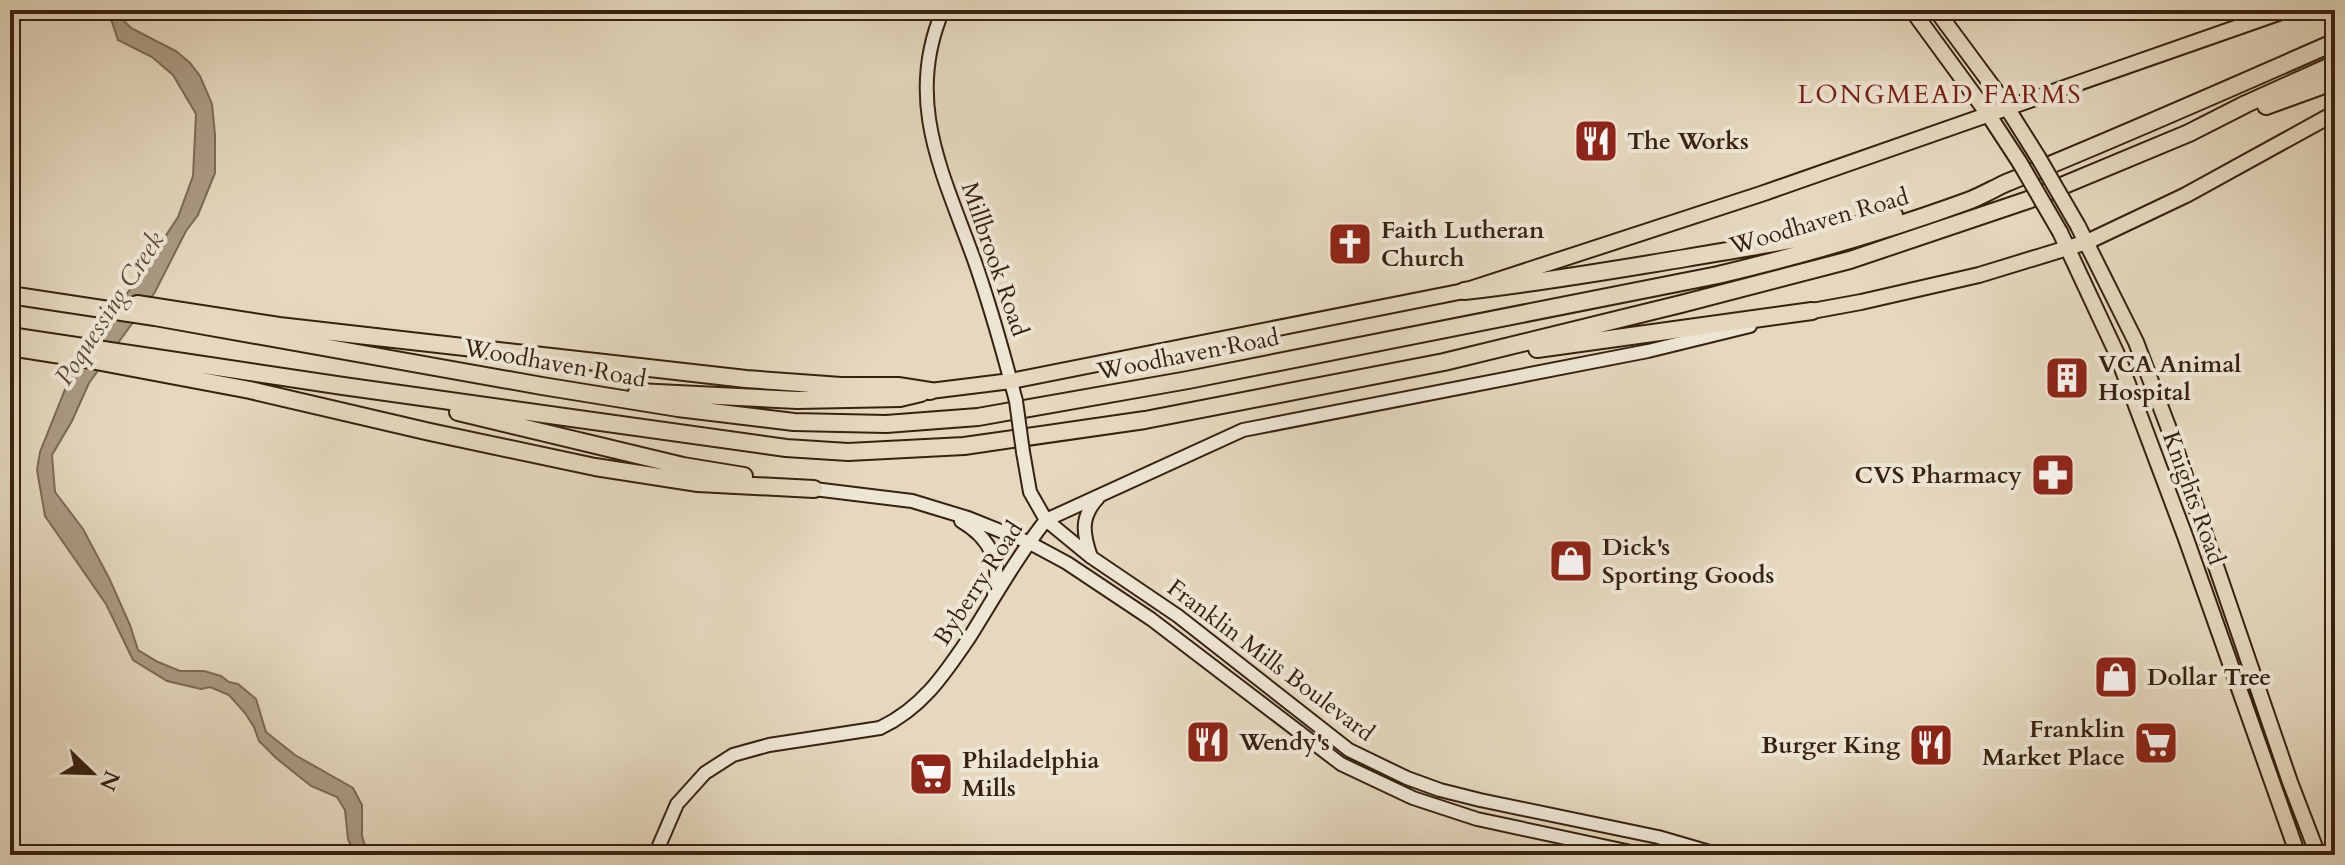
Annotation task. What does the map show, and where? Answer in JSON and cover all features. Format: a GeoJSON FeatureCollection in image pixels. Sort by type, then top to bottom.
{"type":"FeatureCollection","features":[{"type":"Feature","properties":{"kind":"highway","name":"Woodhaven Road"},"geometry":{"type":"LineString","coordinates":[[10,295],[147,310],[542,386],[678,408],[794,422],[886,424],[978,417],[1188,380],[1718,275],[1858,238],[1971,200],[2153,124],[2335,42]]}},
{"type":"Feature","properties":{"kind":"highway","name":"Woodhaven Road"},"geometry":{"type":"LineString","coordinates":[[10,338],[116,358],[343,386],[786,448],[877,451],[964,446],[1145,420],[1444,362],[1850,260],[2028,200],[2189,133],[2335,64]]}},
{"type":"Feature","properties":{"kind":"highway"},"geometry":{"type":"LineString","coordinates":[[2189,133],[2335,81]]}},
{"type":"Feature","properties":{"kind":"highway"},"geometry":{"type":"LineString","coordinates":[[1464,291],[1730,251],[1833,231],[2004,184]]}},
{"type":"Feature","properties":{"kind":"highway"},"geometry":{"type":"LineString","coordinates":[[10,287],[111,305]]}},
{"type":"Feature","properties":{"kind":"highway"},"geometry":{"type":"LineString","coordinates":[[147,310],[746,379],[841,386],[898,386],[930,391]]}},
{"type":"Feature","properties":{"kind":"highway"},"geometry":{"type":"LineString","coordinates":[[1444,362],[1812,311]]}},
{"type":"Feature","properties":{"kind":"highway"},"geometry":{"type":"LineString","coordinates":[[10,347],[82,352]]}},
{"type":"Feature","properties":{"kind":"highway"},"geometry":{"type":"LineString","coordinates":[[116,358],[430,432],[595,467],[698,483],[814,489]]}},
{"type":"Feature","properties":{"kind":"highway"},"geometry":{"type":"LineString","coordinates":[[343,386],[683,466],[814,489]]}},
{"type":"Feature","properties":{"kind":"highway"},"geometry":{"type":"LineString","coordinates":[[542,386],[797,400],[900,398],[930,391]]}},
{"type":"Feature","properties":{"kind":"main road","name":"Knights Road"},"geometry":{"type":"LineString","coordinates":[[1912,10],[2020,163],[2060,232],[2116,352],[2298,855]]}},
{"type":"Feature","properties":{"kind":"main road","name":"Knights Road"},"geometry":{"type":"LineString","coordinates":[[1936,10],[2007,108],[2038,157],[2087,242],[2136,342],[2318,855]]}},
{"type":"Feature","properties":{"kind":"main road","name":"Woodhaven Road"},"geometry":{"type":"LineString","coordinates":[[930,391],[1011,381],[1464,291],[1761,194],[2287,10]]}},
{"type":"Feature","properties":{"kind":"main road"},"geometry":{"type":"LineString","coordinates":[[1930,36],[1946,24]]}},
{"type":"Feature","properties":{"kind":"main road"},"geometry":{"type":"LineString","coordinates":[[1812,311],[1979,275],[2087,242],[2186,195],[2335,113]]}},
{"type":"Feature","properties":{"kind":"street","name":"Millbrook Road"},"geometry":{"type":"LineString","coordinates":[[943,10],[929,59],[925,93],[929,125],[938,160],[992,310],[1016,401],[1030,492],[1046,520]]}},
{"type":"Feature","properties":{"kind":"street"},"geometry":{"type":"LineString","coordinates":[[1046,520],[1243,430],[1652,350],[1812,311]]}},
{"type":"Feature","properties":{"kind":"street"},"geometry":{"type":"LineString","coordinates":[[814,489],[912,501],[1028,542]]}},
{"type":"Feature","properties":{"kind":"street"},"geometry":{"type":"LineString","coordinates":[[1091,557],[1084,537],[1084,520],[1103,493]]}},
{"type":"Feature","properties":{"kind":"street"},"geometry":{"type":"LineString","coordinates":[[944,511],[967,524],[988,544],[997,571],[992,601]]}},
{"type":"Feature","properties":{"kind":"street","name":"Byberry Road"},"geometry":{"type":"LineString","coordinates":[[655,855],[677,804],[705,773],[733,755],[769,745],[880,728],[914,708],[947,671],[1028,542],[1046,520]]}},
{"type":"Feature","properties":{"kind":"street","name":"Franklin Mills Boulevard"},"geometry":{"type":"LineString","coordinates":[[1046,520],[1091,557],[1178,616],[1349,750],[1372,762],[1407,778],[1466,797],[1658,837],[1720,855]]}},
{"type":"Feature","properties":{"kind":"street","name":"Franklin Mills Boulevard"},"geometry":{"type":"LineString","coordinates":[[1028,542],[1067,563],[1151,619],[1341,764],[1413,798],[1477,819],[1645,855]]}},
{"type":"Feature","properties":{"kind":"shaded area"},"geometry":{"type":"Polygon","coordinates":[[[108,10],[123,10],[123,20],[131,28],[176,51],[200,76],[212,104],[215,173],[198,215],[186,231],[155,292],[89,383],[52,455],[55,492],[83,529],[109,578],[138,650],[180,671],[204,671],[221,676],[238,684],[256,699],[266,732],[295,755],[353,788],[362,805],[362,836],[368,855],[355,855],[348,839],[345,810],[337,797],[311,786],[276,758],[259,741],[245,713],[229,695],[210,687],[201,689],[167,681],[133,660],[106,604],[45,516],[37,470],[40,452],[72,372],[178,217],[193,176],[196,114],[173,75],[152,57],[118,40],[108,10]]]}},
{"type":"Feature","properties":{"kind":"place","name":"The Works"},"geometry":{"type":"Point","coordinates":[1596,141]}},
{"type":"Feature","properties":{"kind":"place","name":"Faith Lutheran Church"},"geometry":{"type":"Point","coordinates":[1350,244]}},
{"type":"Feature","properties":{"kind":"place","name":"VCA Animal Hospital"},"geometry":{"type":"Point","coordinates":[2067,378]}},
{"type":"Feature","properties":{"kind":"place","name":"CVS Pharmacy"},"geometry":{"type":"Point","coordinates":[2053,475]}},
{"type":"Feature","properties":{"kind":"place","name":"Dick's Sporting Goods"},"geometry":{"type":"Point","coordinates":[1571,561]}},
{"type":"Feature","properties":{"kind":"place","name":"Dollar Tree"},"geometry":{"type":"Point","coordinates":[2116,677]}},
{"type":"Feature","properties":{"kind":"place","name":"Wendy's"},"geometry":{"type":"Point","coordinates":[1208,742]}},
{"type":"Feature","properties":{"kind":"place","name":"Franklin Market Place"},"geometry":{"type":"Point","coordinates":[2156,743]}},
{"type":"Feature","properties":{"kind":"place","name":"Burger King"},"geometry":{"type":"Point","coordinates":[1931,745]}},
{"type":"Feature","properties":{"kind":"place","name":"Philadelphia Mills"},"geometry":{"type":"Point","coordinates":[931,774]}},
{"type":"Feature","properties":{"kind":"district","name":"LONGMEAD FARMS"},"geometry":{"type":"Point","coordinates":[1940,94]}},
{"type":"Feature","properties":{"kind":"water label","name":"Poquessing Creek"},"geometry":{"type":"Point","coordinates":[109,308]}}]}
